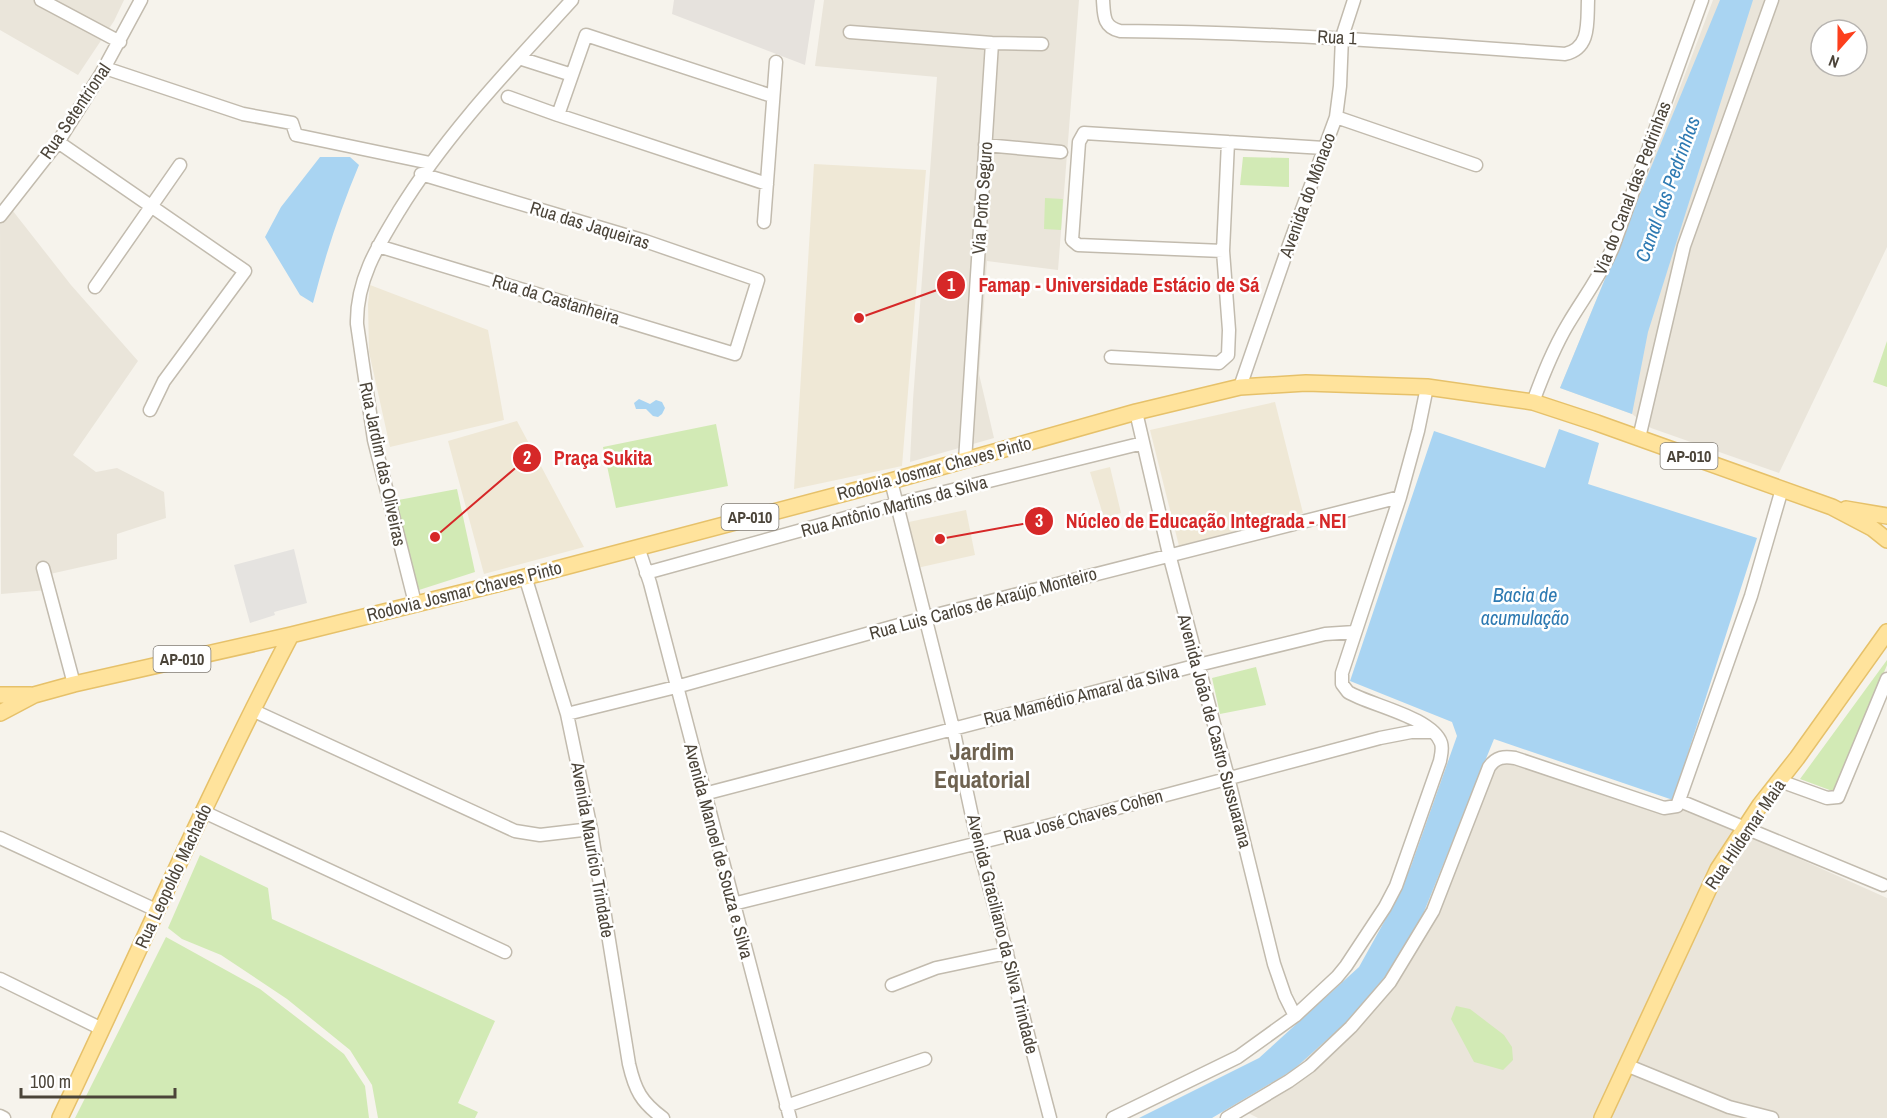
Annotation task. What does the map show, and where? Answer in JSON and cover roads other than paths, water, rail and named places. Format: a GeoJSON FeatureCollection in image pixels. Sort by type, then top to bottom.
{"type":"FeatureCollection","features":[{"type":"Feature","properties":{"kind":"main road","name":"Rodovia Josmar Chaves Pinto"},"geometry":{"type":"LineString","coordinates":[[0,713],[34,695],[74,684],[291,635],[525,576],[891,481],[1136,412],[1240,387],[1306,383],[1427,387],[1533,402],[1832,507],[1872,528],[1887,540]]}},
{"type":"Feature","properties":{"kind":"main road","name":"Rodovia Josmar Chaves Pinto"},"geometry":{"type":"LineString","coordinates":[[1832,507],[1887,516]]}},
{"type":"Feature","properties":{"kind":"main road","name":"Rua Hildemar Maia"},"geometry":{"type":"LineString","coordinates":[[1602,1118],[1718,868],[1760,805],[1780,781],[1887,632]]}},
{"type":"Feature","properties":{"kind":"main road","name":"Rua Leopoldo Machado"},"geometry":{"type":"LineString","coordinates":[[60,1118],[156,910],[252,710],[291,635]]}},
{"type":"Feature","properties":{"kind":"main road","name":"Rodovia Josmar Chaves Pinto"},"geometry":{"type":"LineString","coordinates":[[0,695],[34,695]]}},
{"type":"Feature","properties":{"kind":"street"},"geometry":{"type":"LineString","coordinates":[[41,0],[120,42]]}},
{"type":"Feature","properties":{"kind":"street","name":"Rua Setentrional"},"geometry":{"type":"LineString","coordinates":[[0,216],[58,142],[105,68],[141,0]]}},
{"type":"Feature","properties":{"kind":"street","name":"Rua Jardim das Oliveiras"},"geometry":{"type":"LineString","coordinates":[[415,603],[374,440],[357,324],[356,306],[360,287],[378,246],[421,174],[465,117],[572,0]]}},
{"type":"Feature","properties":{"kind":"street","name":"Rua 1"},"geometry":{"type":"LineString","coordinates":[[1103,0],[1104,18],[1109,26],[1120,31],[1342,37],[1565,54],[1573,52],[1584,42],[1588,0]]}},
{"type":"Feature","properties":{"kind":"street","name":"Avenida do Mônaco"},"geometry":{"type":"LineString","coordinates":[[1240,387],[1288,246],[1336,117],[1342,37],[1354,0]]}},
{"type":"Feature","properties":{"kind":"street","name":"Via do Canal das Pedrinhas"},"geometry":{"type":"LineString","coordinates":[[1533,402],[1559,340],[1598,279],[1613,248],[1702,0]]}},
{"type":"Feature","properties":{"kind":"street"},"geometry":{"type":"LineString","coordinates":[[1639,438],[1684,246],[1772,0]]}},
{"type":"Feature","properties":{"kind":"street"},"geometry":{"type":"LineString","coordinates":[[850,32],[992,43],[1042,44]]}},
{"type":"Feature","properties":{"kind":"street"},"geometry":{"type":"LineString","coordinates":[[558,115],[586,36],[772,96]]}},
{"type":"Feature","properties":{"kind":"street","name":"Via Porto Seguro"},"geometry":{"type":"LineString","coordinates":[[964,461],[992,43]]}},
{"type":"Feature","properties":{"kind":"street"},"geometry":{"type":"LineString","coordinates":[[519,58],[572,75]]}},
{"type":"Feature","properties":{"kind":"street"},"geometry":{"type":"LineString","coordinates":[[764,222],[776,62]]}},
{"type":"Feature","properties":{"kind":"street"},"geometry":{"type":"LineString","coordinates":[[105,68],[243,114],[292,123],[296,135],[430,163]]}},
{"type":"Feature","properties":{"kind":"street"},"geometry":{"type":"LineString","coordinates":[[508,97],[767,184]]}},
{"type":"Feature","properties":{"kind":"street"},"geometry":{"type":"LineString","coordinates":[[1336,117],[1476,165]]}},
{"type":"Feature","properties":{"kind":"street"},"geometry":{"type":"LineString","coordinates":[[1223,251],[1078,245],[1072,240],[1080,142],[1084,134],[1324,148]]}},
{"type":"Feature","properties":{"kind":"street"},"geometry":{"type":"LineString","coordinates":[[58,142],[245,271],[164,381],[150,410]]}},
{"type":"Feature","properties":{"kind":"street"},"geometry":{"type":"LineString","coordinates":[[1111,357],[1219,363],[1228,355],[1229,330],[1223,251],[1228,142]]}},
{"type":"Feature","properties":{"kind":"street"},"geometry":{"type":"LineString","coordinates":[[985,145],[1061,152]]}},
{"type":"Feature","properties":{"kind":"street"},"geometry":{"type":"LineString","coordinates":[[95,287],[180,165]]}},
{"type":"Feature","properties":{"kind":"street","name":"Rua das Jaqueiras"},"geometry":{"type":"LineString","coordinates":[[421,174],[645,242],[758,280],[735,354]]}},
{"type":"Feature","properties":{"kind":"street","name":"Rua da Castanheira"},"geometry":{"type":"LineString","coordinates":[[378,246],[735,354]]}},
{"type":"Feature","properties":{"kind":"street"},"geometry":{"type":"LineString","coordinates":[[1113,1118],[1231,1061],[1295,1016],[1346,966],[1385,907],[1396,886],[1440,761],[1442,746],[1434,732],[1395,711],[1354,696],[1342,684],[1345,662],[1381,560],[1400,497],[1427,387]]}},
{"type":"Feature","properties":{"kind":"street","name":"Avenida João de Castro Sussuarana"},"geometry":{"type":"LineString","coordinates":[[1136,412],[1169,554],[1280,985],[1295,1016]]}},
{"type":"Feature","properties":{"kind":"street","name":"Rua Antônio Martins da Silva"},"geometry":{"type":"LineString","coordinates":[[648,578],[896,504],[1143,443]]}},
{"type":"Feature","properties":{"kind":"street","name":"Avenida Graciliano da Silva Trindade"},"geometry":{"type":"LineString","coordinates":[[891,481],[978,844],[1050,1118]]}},
{"type":"Feature","properties":{"kind":"street"},"geometry":{"type":"LineString","coordinates":[[1227,1118],[1310,1066],[1351,1027],[1390,982],[1433,911],[1489,767],[1495,760],[1506,756],[1664,808],[1677,806],[1751,596],[1782,489]]}},
{"type":"Feature","properties":{"kind":"street","name":"Rua Luis Carlos de Araújo Monteiro"},"geometry":{"type":"LineString","coordinates":[[567,714],[676,687],[924,618],[1169,554],[1400,497]]}},
{"type":"Feature","properties":{"kind":"street","name":"Avenida Manoel de Souza e Silva"},"geometry":{"type":"LineString","coordinates":[[638,547],[788,1112]]}},
{"type":"Feature","properties":{"kind":"street"},"geometry":{"type":"LineString","coordinates":[[43,568],[74,684]]}},
{"type":"Feature","properties":{"kind":"street","name":"Avenida Maurício Trindade"},"geometry":{"type":"LineString","coordinates":[[525,576],[567,714],[591,829],[631,1074],[641,1098],[663,1118]]}},
{"type":"Feature","properties":{"kind":"street","name":"Rua Mamédio Amaral da Silva"},"geometry":{"type":"LineString","coordinates":[[704,794],[952,728],[1325,634],[1355,632]]}},
{"type":"Feature","properties":{"kind":"street"},"geometry":{"type":"LineString","coordinates":[[1780,781],[1827,798],[1838,797],[1887,679]]}},
{"type":"Feature","properties":{"kind":"street"},"geometry":{"type":"LineString","coordinates":[[252,710],[515,831],[540,836],[591,829]]}},
{"type":"Feature","properties":{"kind":"street","name":"Rua José Chaves Cohen"},"geometry":{"type":"LineString","coordinates":[[733,904],[978,844],[1380,738],[1411,732],[1434,732]]}},
{"type":"Feature","properties":{"kind":"street"},"geometry":{"type":"LineString","coordinates":[[1680,801],[1883,885]]}},
{"type":"Feature","properties":{"kind":"street"},"geometry":{"type":"LineString","coordinates":[[204,812],[505,952]]}},
{"type":"Feature","properties":{"kind":"street"},"geometry":{"type":"LineString","coordinates":[[0,838],[156,910]]}},
{"type":"Feature","properties":{"kind":"street"},"geometry":{"type":"LineString","coordinates":[[892,985],[936,968],[1007,953]]}},
{"type":"Feature","properties":{"kind":"street"},"geometry":{"type":"LineString","coordinates":[[0,979],[102,1029]]}},
{"type":"Feature","properties":{"kind":"street"},"geometry":{"type":"LineString","coordinates":[[788,1112],[925,1059]]}},
{"type":"Feature","properties":{"kind":"street"},"geometry":{"type":"LineString","coordinates":[[1626,1065],[1730,1107],[1772,1118]]}},
{"type":"Feature","properties":{"kind":"water","name":"Canal das Pedrinhas"},"geometry":{"type":"Polygon","coordinates":[[[1720,0],[1753,0],[1648,332],[1632,414],[1560,388],[1720,0]]]}},
{"type":"Feature","properties":{"kind":"water"},"geometry":{"type":"Polygon","coordinates":[[[320,157],[350,157],[359,165],[333,233],[313,303],[300,295],[265,237],[281,207],[320,157]]]}},
{"type":"Feature","properties":{"kind":"water"},"geometry":{"type":"Polygon","coordinates":[[[639,399],[650,404],[656,400],[662,402],[665,408],[658,417],[653,416],[646,409],[636,409],[634,403],[639,399]]]}},
{"type":"Feature","properties":{"kind":"water","name":"Bacia de acumulação"},"geometry":{"type":"Polygon","coordinates":[[[1559,429],[1599,443],[1588,484],[1757,538],[1673,800],[1494,739],[1413,939],[1359,1011],[1293,1070],[1212,1118],[1139,1118],[1259,1058],[1359,967],[1394,904],[1411,866],[1457,736],[1452,722],[1350,681],[1434,431],[1545,468],[1559,429]]]}},
{"type":"Feature","properties":{"kind":"place","name":"Famap - Universidade Estácio de Sá"},"geometry":{"type":"Point","coordinates":[859,318]}},
{"type":"Feature","properties":{"kind":"place","name":"Praça Sukita"},"geometry":{"type":"Point","coordinates":[435,537]}},
{"type":"Feature","properties":{"kind":"place","name":"Núcleo de Educação Integrada - NEI"},"geometry":{"type":"Point","coordinates":[940,539]}},
{"type":"Feature","properties":{"kind":"district","name":"Jardim Equatorial"},"geometry":{"type":"Point","coordinates":[982,765]}}]}
